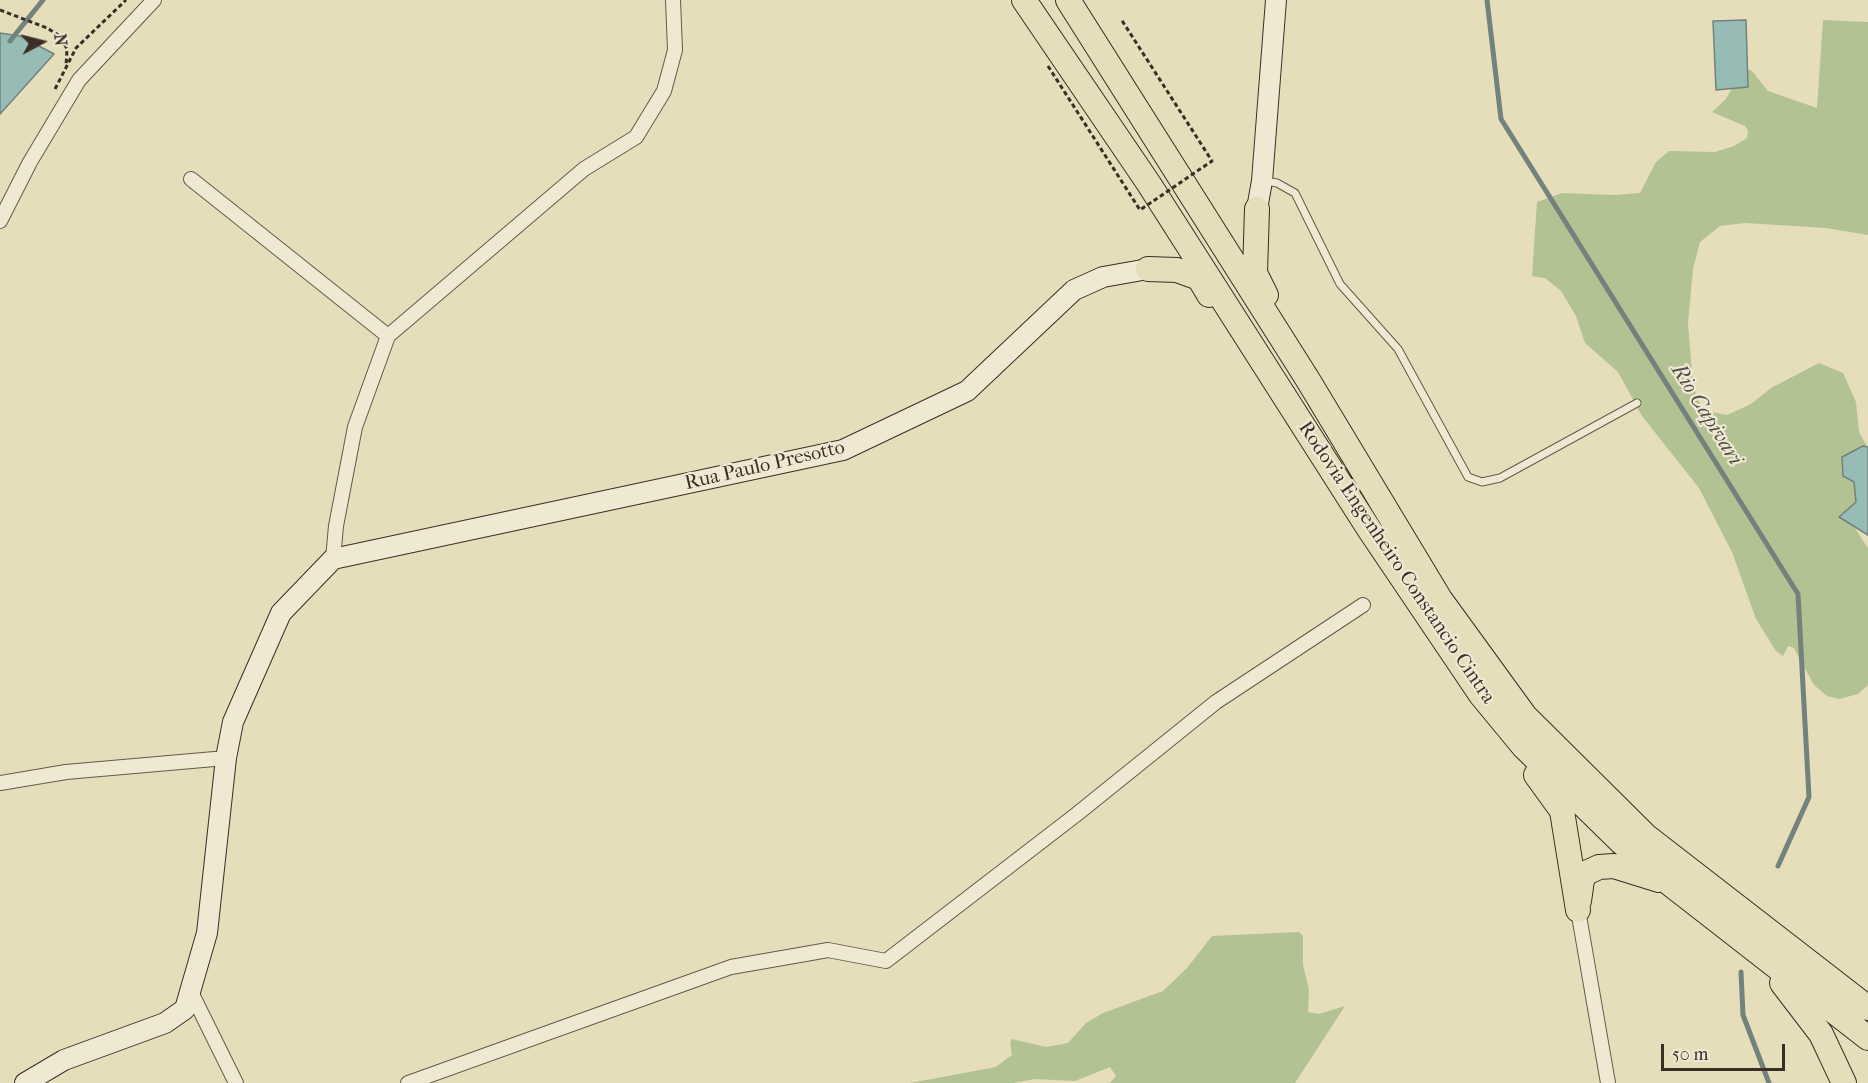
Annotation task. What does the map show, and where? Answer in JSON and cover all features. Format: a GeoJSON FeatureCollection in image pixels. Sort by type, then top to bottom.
{"type":"FeatureCollection","features":[{"type":"Feature","properties":{"kind":"highway","name":"Rodovia Engenheiro Constancio Cintra"},"geometry":{"type":"LineString","coordinates":[[1024,0],[1149,184],[1369,529],[1481,695],[1524,747],[1622,842],[1669,883],[1868,1038]]}},
{"type":"Feature","properties":{"kind":"highway","name":"Rodovia Engenheiro Constancio Cintra"},"geometry":{"type":"LineString","coordinates":[[1068,0],[1308,380],[1440,599],[1525,716],[1646,836],[1868,1008]]}},
{"type":"Feature","properties":{"kind":"highway"},"geometry":{"type":"LineString","coordinates":[[1175,169],[1238,240],[1246,235],[1257,209]]}},
{"type":"Feature","properties":{"kind":"highway"},"geometry":{"type":"LineString","coordinates":[[1148,269],[1178,262],[1183,258],[1185,252],[1149,184]]}},
{"type":"Feature","properties":{"kind":"highway"},"geometry":{"type":"LineString","coordinates":[[1257,209],[1256,273],[1308,380]]}},
{"type":"Feature","properties":{"kind":"highway"},"geometry":{"type":"LineString","coordinates":[[1148,269],[1177,270],[1199,278],[1215,306],[1270,372]]}},
{"type":"Feature","properties":{"kind":"highway"},"geometry":{"type":"LineString","coordinates":[[1481,695],[1562,811],[1578,910]]}},
{"type":"Feature","properties":{"kind":"highway"},"geometry":{"type":"LineString","coordinates":[[1578,910],[1582,880],[1592,869],[1614,866],[1669,883]]}},
{"type":"Feature","properties":{"kind":"highway"},"geometry":{"type":"LineString","coordinates":[[1751,947],[1821,1034],[1844,1083]]}},
{"type":"Feature","properties":{"kind":"street"},"geometry":{"type":"LineString","coordinates":[[0,222],[30,162],[79,80],[154,0]]}},
{"type":"Feature","properties":{"kind":"street"},"geometry":{"type":"LineString","coordinates":[[26,1083],[64,1060],[165,1023],[186,1009],[207,933],[225,758],[233,722],[281,613],[333,559],[336,526],[355,427],[388,336],[584,169],[636,137],[664,91],[675,50],[673,0]]}},
{"type":"Feature","properties":{"kind":"street"},"geometry":{"type":"LineString","coordinates":[[1257,209],[1262,181],[1276,0]]}},
{"type":"Feature","properties":{"kind":"street"},"geometry":{"type":"LineString","coordinates":[[191,179],[388,336]]}},
{"type":"Feature","properties":{"kind":"street","name":"Rua Paulo Presotto"},"geometry":{"type":"LineString","coordinates":[[333,559],[843,450],[967,391],[1074,290],[1103,277],[1148,269]]}},
{"type":"Feature","properties":{"kind":"street"},"geometry":{"type":"LineString","coordinates":[[408,1083],[731,967],[828,950],[886,961],[1077,814],[1216,702],[1363,605]]}},
{"type":"Feature","properties":{"kind":"street"},"geometry":{"type":"LineString","coordinates":[[0,783],[66,772],[225,758]]}},
{"type":"Feature","properties":{"kind":"street"},"geometry":{"type":"LineString","coordinates":[[1578,910],[1608,1083]]}},
{"type":"Feature","properties":{"kind":"street"},"geometry":{"type":"LineString","coordinates":[[192,994],[237,1083]]}},
{"type":"Feature","properties":{"kind":"lane"},"geometry":{"type":"LineString","coordinates":[[1262,181],[1276,183],[1295,193],[1340,284],[1398,349],[1468,477],[1482,482],[1500,478],[1637,403]]}},
{"type":"Feature","properties":{"kind":"path"},"geometry":{"type":"LineString","coordinates":[[76,48],[126,0]]}},
{"type":"Feature","properties":{"kind":"path"},"geometry":{"type":"LineString","coordinates":[[0,10],[47,28],[60,36],[67,49],[66,67]]}},
{"type":"Feature","properties":{"kind":"path"},"geometry":{"type":"LineString","coordinates":[[1048,66],[1140,210],[1212,161],[1121,19]]}},
{"type":"Feature","properties":{"kind":"green space"},"geometry":{"type":"Polygon","coordinates":[[[1823,20],[1868,22],[1868,235],[1826,228],[1745,223],[1720,226],[1700,242],[1693,269],[1688,323],[1693,385],[1702,410],[1727,415],[1751,404],[1771,388],[1819,363],[1843,373],[1856,402],[1859,432],[1868,448],[1856,530],[1868,548],[1868,685],[1858,694],[1839,699],[1827,696],[1814,685],[1794,648],[1788,646],[1783,656],[1776,651],[1756,619],[1732,552],[1699,488],[1642,416],[1618,372],[1585,343],[1576,316],[1561,291],[1545,278],[1532,276],[1537,202],[1562,193],[1615,195],[1640,193],[1656,162],[1669,151],[1715,152],[1734,146],[1747,138],[1748,131],[1745,126],[1712,112],[1726,99],[1744,67],[1752,71],[1768,91],[1817,108],[1823,20]]]}},
{"type":"Feature","properties":{"kind":"green space"},"geometry":{"type":"Polygon","coordinates":[[[1299,932],[1303,936],[1303,965],[1309,990],[1308,1012],[1319,1014],[1345,1006],[1295,1083],[1110,1083],[1116,1076],[1110,1067],[1075,1081],[1035,1079],[1013,1083],[910,1083],[996,1067],[1012,1055],[1010,1042],[1012,1039],[1046,1047],[1068,1043],[1086,1023],[1103,1013],[1163,991],[1187,968],[1212,936],[1299,932]]]}},
{"type":"Feature","properties":{"kind":"water"},"geometry":{"type":"Polygon","coordinates":[[[1746,20],[1748,87],[1716,90],[1713,21],[1746,20]]]}},
{"type":"Feature","properties":{"kind":"water"},"geometry":{"type":"Polygon","coordinates":[[[0,33],[20,36],[54,54],[0,114],[0,33]]]}},
{"type":"Feature","properties":{"kind":"water"},"geometry":{"type":"Polygon","coordinates":[[[1863,446],[1868,447],[1868,535],[1839,517],[1856,502],[1854,482],[1843,476],[1842,457],[1863,446]]]}},
{"type":"Feature","properties":{"kind":"waterway"},"geometry":{"type":"LineString","coordinates":[[10,41],[43,0]]}},
{"type":"Feature","properties":{"kind":"waterway","name":"Rio Capivari"},"geometry":{"type":"LineString","coordinates":[[1487,0],[1501,119],[1798,594],[1809,797],[1778,866]]}},
{"type":"Feature","properties":{"kind":"waterway","name":"Rio Capivari"},"geometry":{"type":"LineString","coordinates":[[1741,972],[1743,1015],[1769,1083]]}}]}
